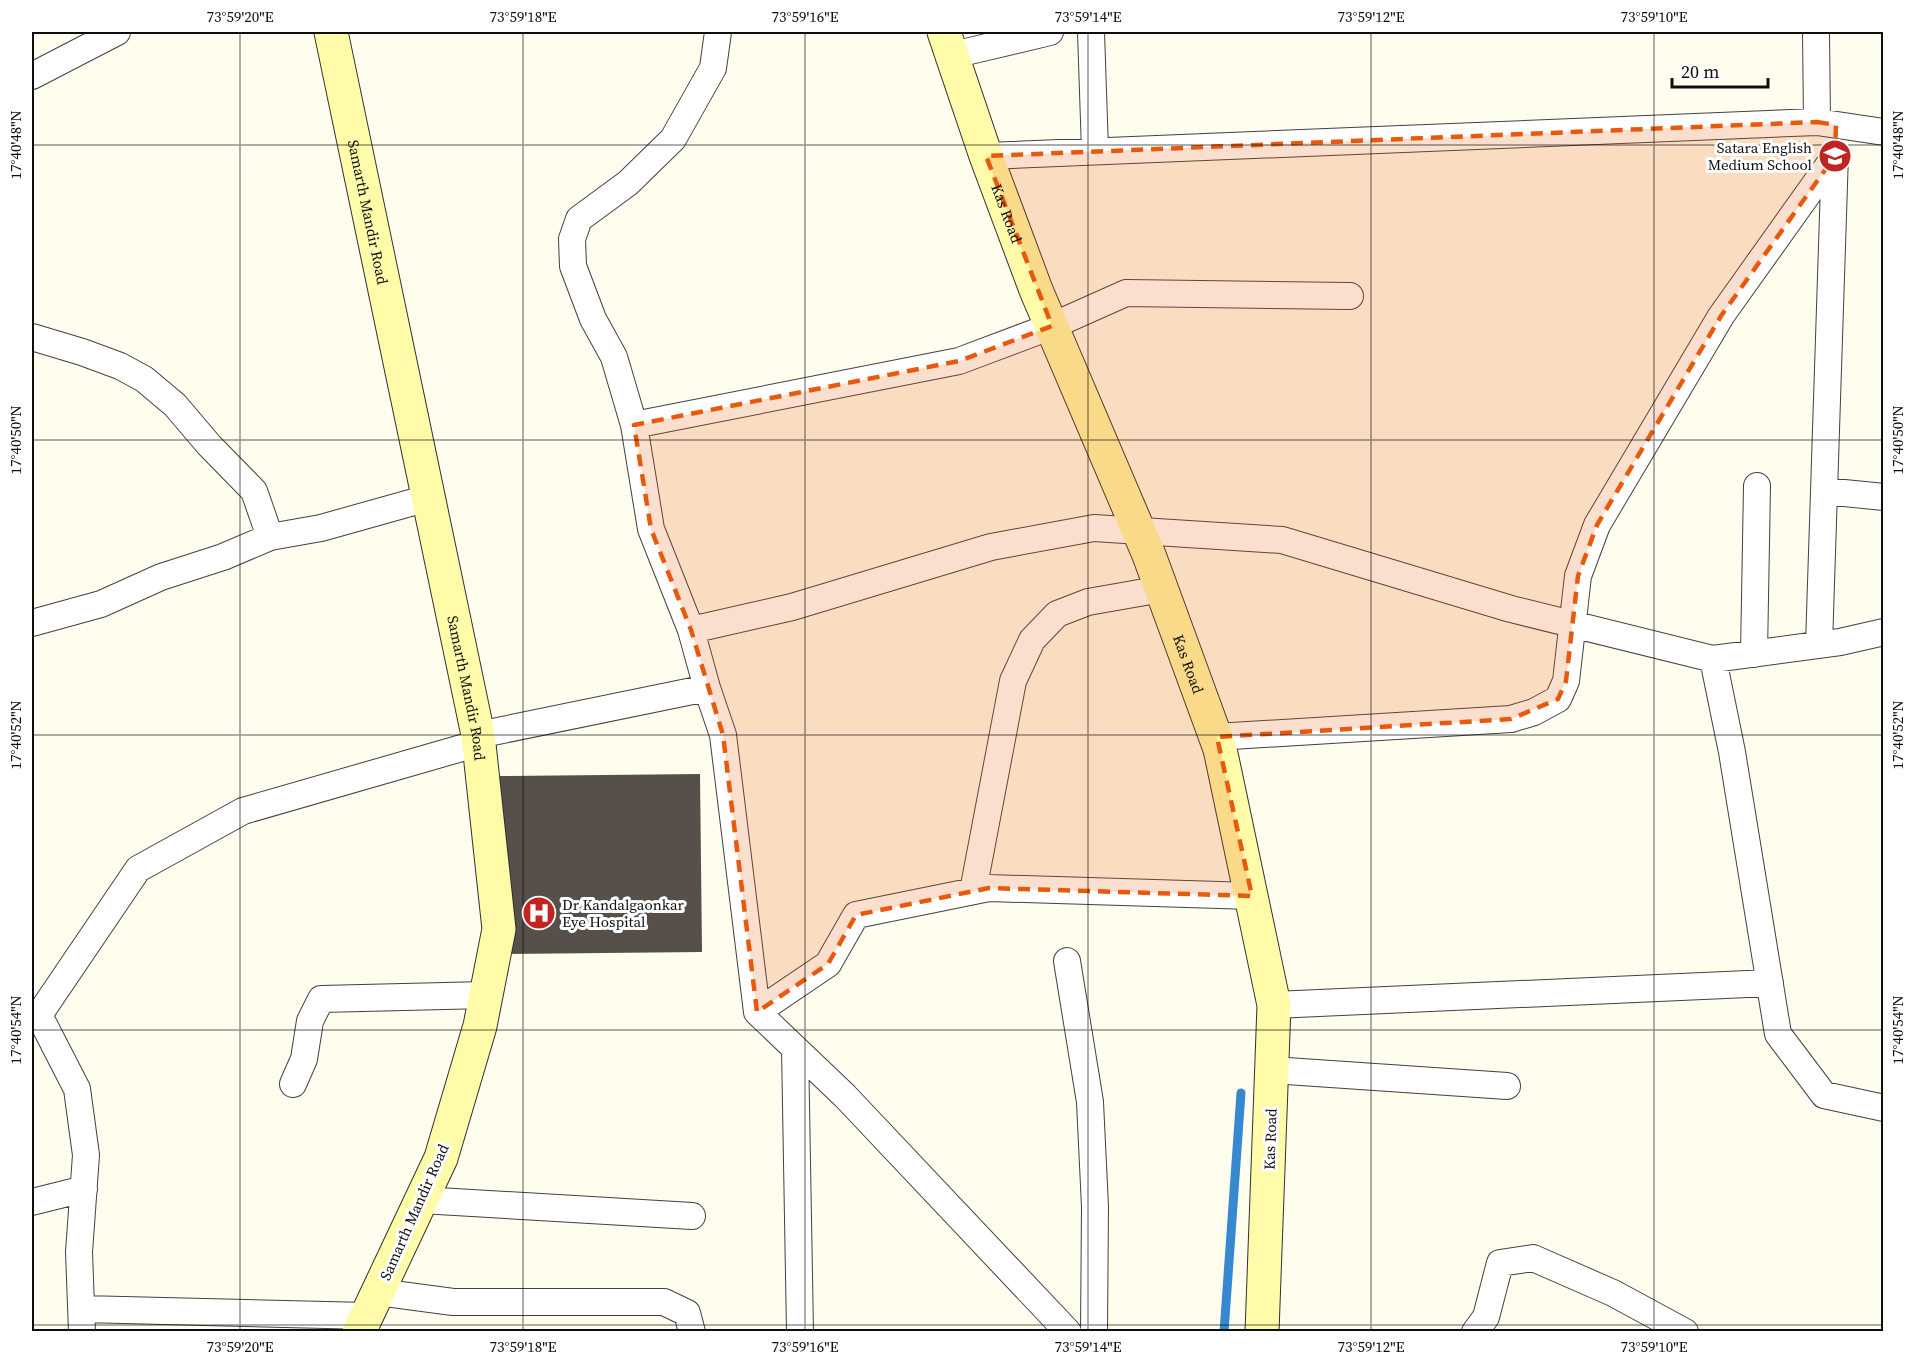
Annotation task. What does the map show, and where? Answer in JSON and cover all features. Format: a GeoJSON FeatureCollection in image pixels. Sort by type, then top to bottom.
{"type":"FeatureCollection","features":[{"type":"Feature","properties":{"kind":"street"},"geometry":{"type":"LineString","coordinates":[[32,76],[117,32]]}},
{"type":"Feature","properties":{"kind":"street","name":"Samarth Mandir Road"},"geometry":{"type":"LineString","coordinates":[[331,32],[478,739],[499,928],[480,1026],[441,1158],[368,1313]]}},
{"type":"Feature","properties":{"kind":"street"},"geometry":{"type":"LineString","coordinates":[[718,32],[713,68],[673,139],[628,183],[579,219],[572,239],[573,267],[592,318],[614,357],[634,425],[651,529],[691,630],[723,735],[757,1012],[845,1096],[1068,1332]]}},
{"type":"Feature","properties":{"kind":"street"},"geometry":{"type":"LineString","coordinates":[[949,43],[1050,32]]}},
{"type":"Feature","properties":{"kind":"street"},"geometry":{"type":"LineString","coordinates":[[1091,32],[1095,151]]}},
{"type":"Feature","properties":{"kind":"street"},"geometry":{"type":"LineString","coordinates":[[1816,32],[1827,124],[1835,156],[1819,645]]}},
{"type":"Feature","properties":{"kind":"street","name":"Kas Road"},"geometry":{"type":"LineString","coordinates":[[949,43],[986,156],[1036,290],[1139,531],[1220,749],[1275,1005],[1262,1332]]}},
{"type":"Feature","properties":{"kind":"street"},"geometry":{"type":"LineString","coordinates":[[986,156],[1827,124],[1884,132]]}},
{"type":"Feature","properties":{"kind":"street"},"geometry":{"type":"LineString","coordinates":[[1215,737],[1511,719],[1534,712],[1558,699],[1566,681],[1578,576],[1597,525],[1721,316],[1835,156]]}},
{"type":"Feature","properties":{"kind":"street"},"geometry":{"type":"LineString","coordinates":[[634,425],[959,361],[1052,327],[1126,293],[1350,296]]}},
{"type":"Feature","properties":{"kind":"street"},"geometry":{"type":"LineString","coordinates":[[32,337],[120,366],[144,379],[175,405],[209,445],[254,491],[270,537]]}},
{"type":"Feature","properties":{"kind":"street"},"geometry":{"type":"LineString","coordinates":[[1754,654],[1757,486]]}},
{"type":"Feature","properties":{"kind":"street"},"geometry":{"type":"LineString","coordinates":[[1824,491],[1884,497]]}},
{"type":"Feature","properties":{"kind":"street"},"geometry":{"type":"LineString","coordinates":[[32,623],[101,604],[161,577],[223,557],[270,537],[321,528],[428,498]]}},
{"type":"Feature","properties":{"kind":"street"},"geometry":{"type":"LineString","coordinates":[[691,630],[792,607],[991,547],[1094,528],[1282,540],[1511,609],[1713,659],[1819,645],[1884,632]]}},
{"type":"Feature","properties":{"kind":"street"},"geometry":{"type":"LineString","coordinates":[[973,891],[1013,681],[1032,640],[1057,614],[1088,602],[1161,589]]}},
{"type":"Feature","properties":{"kind":"street"},"geometry":{"type":"LineString","coordinates":[[1713,659],[1732,752],[1778,1034],[1824,1095],[1884,1108]]}},
{"type":"Feature","properties":{"kind":"street"},"geometry":{"type":"LineString","coordinates":[[692,1332],[687,1313],[664,1302],[453,1302],[368,1313],[82,1320],[79,1252],[86,1155],[78,1089],[35,1016],[138,868],[243,811],[478,739],[707,688]]}},
{"type":"Feature","properties":{"kind":"street"},"geometry":{"type":"LineString","coordinates":[[757,1012],[828,964],[856,915],[990,888],[1252,896]]}},
{"type":"Feature","properties":{"kind":"street"},"geometry":{"type":"LineString","coordinates":[[1067,962],[1090,1102],[1095,1207],[1094,1332]]}},
{"type":"Feature","properties":{"kind":"street"},"geometry":{"type":"LineString","coordinates":[[1275,1005],[1770,983]]}},
{"type":"Feature","properties":{"kind":"street"},"geometry":{"type":"LineString","coordinates":[[293,1084],[304,1059],[310,1022],[321,999],[486,995]]}},
{"type":"Feature","properties":{"kind":"street"},"geometry":{"type":"LineString","coordinates":[[795,1048],[800,1332]]}},
{"type":"Feature","properties":{"kind":"street"},"geometry":{"type":"LineString","coordinates":[[1272,1070],[1507,1086]]}},
{"type":"Feature","properties":{"kind":"street"},"geometry":{"type":"LineString","coordinates":[[32,1202],[84,1189]]}},
{"type":"Feature","properties":{"kind":"street"},"geometry":{"type":"LineString","coordinates":[[421,1200],[692,1216]]}},
{"type":"Feature","properties":{"kind":"street"},"geometry":{"type":"LineString","coordinates":[[1475,1332],[1486,1317],[1500,1263],[1533,1258],[1613,1293],[1685,1332]]}},
{"type":"Feature","properties":{"kind":"highlighted area"},"geometry":{"type":"Polygon","coordinates":[[[1817,122],[1836,125],[1835,156],[1721,316],[1597,525],[1578,576],[1566,681],[1558,699],[1511,719],[1217,737],[1252,896],[989,888],[856,915],[828,964],[757,1012],[723,735],[691,630],[651,529],[634,425],[959,361],[1052,326],[986,156],[1817,122]]]}},
{"type":"Feature","properties":{"kind":"building"},"geometry":{"type":"Polygon","coordinates":[[[700,774],[702,952],[501,954],[499,776],[700,774]]]}},
{"type":"Feature","properties":{"kind":"waterway"},"geometry":{"type":"LineString","coordinates":[[1224,1332],[1241,1093]]}},
{"type":"Feature","properties":{"kind":"place","name":"Satara English Medium School"},"geometry":{"type":"Point","coordinates":[1835,156]}},
{"type":"Feature","properties":{"kind":"place","name":"Dr Kandalgaonkar Eye Hospital"},"geometry":{"type":"Point","coordinates":[539,913]}}]}
